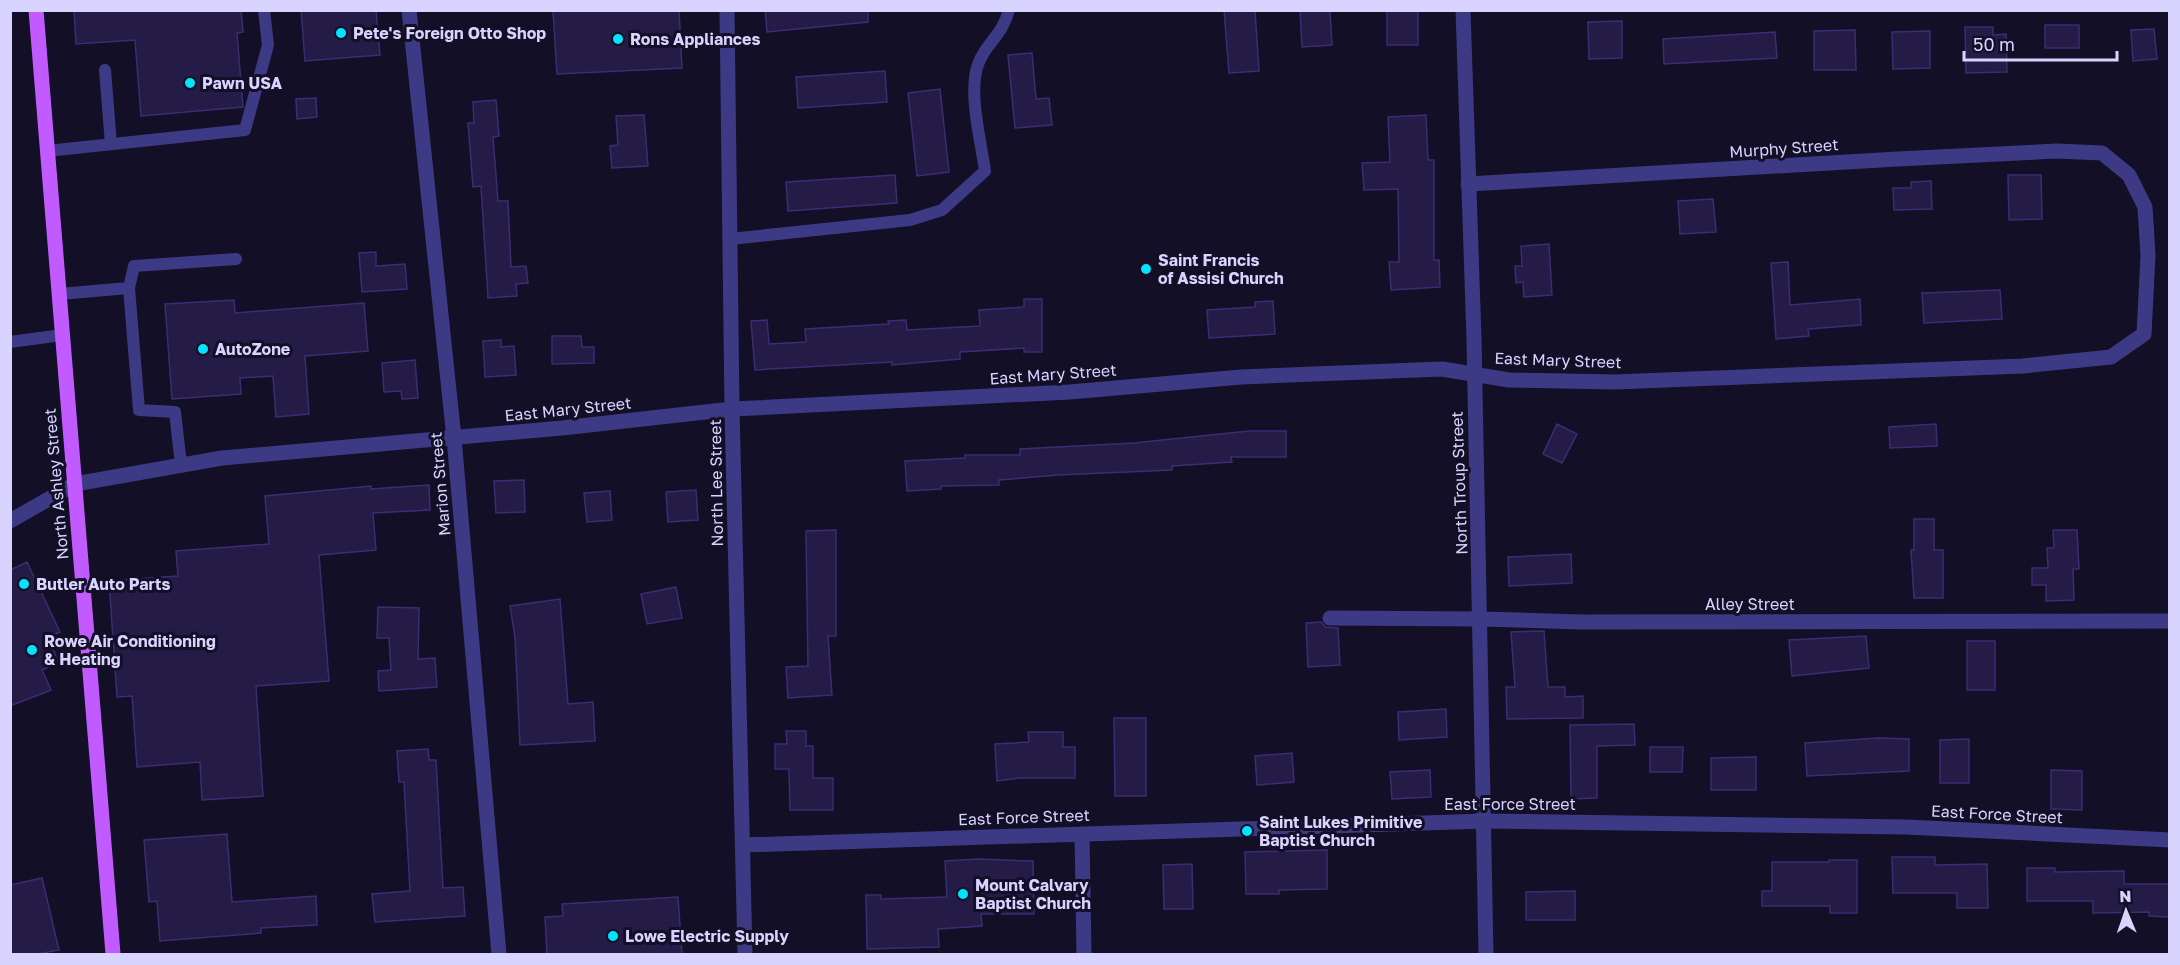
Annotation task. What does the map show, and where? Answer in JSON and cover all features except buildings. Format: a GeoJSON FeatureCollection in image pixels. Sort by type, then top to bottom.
{"type":"FeatureCollection","features":[{"type":"Feature","properties":{"kind":"main road","name":"North Ashley Street"},"geometry":{"type":"LineString","coordinates":[[36,10],[113,954]]}},
{"type":"Feature","properties":{"kind":"street","name":"Marion Street"},"geometry":{"type":"LineString","coordinates":[[409,10],[454,438],[499,954]]}},
{"type":"Feature","properties":{"kind":"street","name":"North Lee Street"},"geometry":{"type":"LineString","coordinates":[[727,10],[732,409],[745,954]]}},
{"type":"Feature","properties":{"kind":"street","name":"North Troup Street"},"geometry":{"type":"LineString","coordinates":[[1463,10],[1485,821],[1486,954]]}},
{"type":"Feature","properties":{"kind":"street","name":"Murphy Street"},"geometry":{"type":"LineString","coordinates":[[1468,184],[1910,158],[2057,151],[2102,153],[2129,175],[2145,207],[2148,255],[2144,334],[2112,357]]}},
{"type":"Feature","properties":{"kind":"street","name":"East Mary Street"},"geometry":{"type":"LineString","coordinates":[[10,521],[75,484],[222,458],[454,438],[732,409],[1070,392],[1241,377],[1442,369],[1509,380],[1615,382],[2023,366],[2112,357]]}},
{"type":"Feature","properties":{"kind":"street","name":"Alley Street"},"geometry":{"type":"LineString","coordinates":[[1330,618],[1581,622],[2169,621]]}},
{"type":"Feature","properties":{"kind":"street","name":"East Force Street"},"geometry":{"type":"LineString","coordinates":[[743,845],[1485,821],[1907,827],[2169,840]]}},
{"type":"Feature","properties":{"kind":"street"},"geometry":{"type":"LineString","coordinates":[[1082,834],[1084,954]]}},
{"type":"Feature","properties":{"kind":"street"},"geometry":{"type":"LineString","coordinates":[[494,954],[499,954]]}},
{"type":"Feature","properties":{"kind":"lane"},"geometry":{"type":"LineString","coordinates":[[47,151],[245,130],[268,45],[264,10]]}},
{"type":"Feature","properties":{"kind":"lane"},"geometry":{"type":"LineString","coordinates":[[730,239],[910,220],[942,210],[985,171],[973,77],[980,59],[1004,27],[1009,10]]}},
{"type":"Feature","properties":{"kind":"lane"},"geometry":{"type":"LineString","coordinates":[[105,70],[111,144]]}},
{"type":"Feature","properties":{"kind":"lane"},"geometry":{"type":"LineString","coordinates":[[181,465],[175,412],[139,410],[129,288],[134,266],[236,259]]}},
{"type":"Feature","properties":{"kind":"lane"},"geometry":{"type":"LineString","coordinates":[[59,294],[129,288]]}},
{"type":"Feature","properties":{"kind":"lane"},"geometry":{"type":"LineString","coordinates":[[10,342],[62,335]]}},
{"type":"Feature","properties":{"kind":"place","name":"Pete's Foreign Otto Shop"},"geometry":{"type":"Point","coordinates":[341,33]}},
{"type":"Feature","properties":{"kind":"place","name":"Rons Appliances"},"geometry":{"type":"Point","coordinates":[618,39]}},
{"type":"Feature","properties":{"kind":"place","name":"Pawn USA"},"geometry":{"type":"Point","coordinates":[190,83]}},
{"type":"Feature","properties":{"kind":"place","name":"Saint Francis of Assisi Church"},"geometry":{"type":"Point","coordinates":[1146,269]}},
{"type":"Feature","properties":{"kind":"place","name":"AutoZone"},"geometry":{"type":"Point","coordinates":[203,349]}},
{"type":"Feature","properties":{"kind":"place","name":"Butler Auto Parts"},"geometry":{"type":"Point","coordinates":[24,584]}},
{"type":"Feature","properties":{"kind":"place","name":"Rowe Air Conditioning & Heating"},"geometry":{"type":"Point","coordinates":[32,650]}},
{"type":"Feature","properties":{"kind":"place","name":"Saint Lukes Primitive Baptist Church"},"geometry":{"type":"Point","coordinates":[1247,831]}},
{"type":"Feature","properties":{"kind":"place","name":"Mount Calvary Baptist Church"},"geometry":{"type":"Point","coordinates":[963,894]}},
{"type":"Feature","properties":{"kind":"place","name":"Lowe Electric Supply"},"geometry":{"type":"Point","coordinates":[613,936]}}]}
